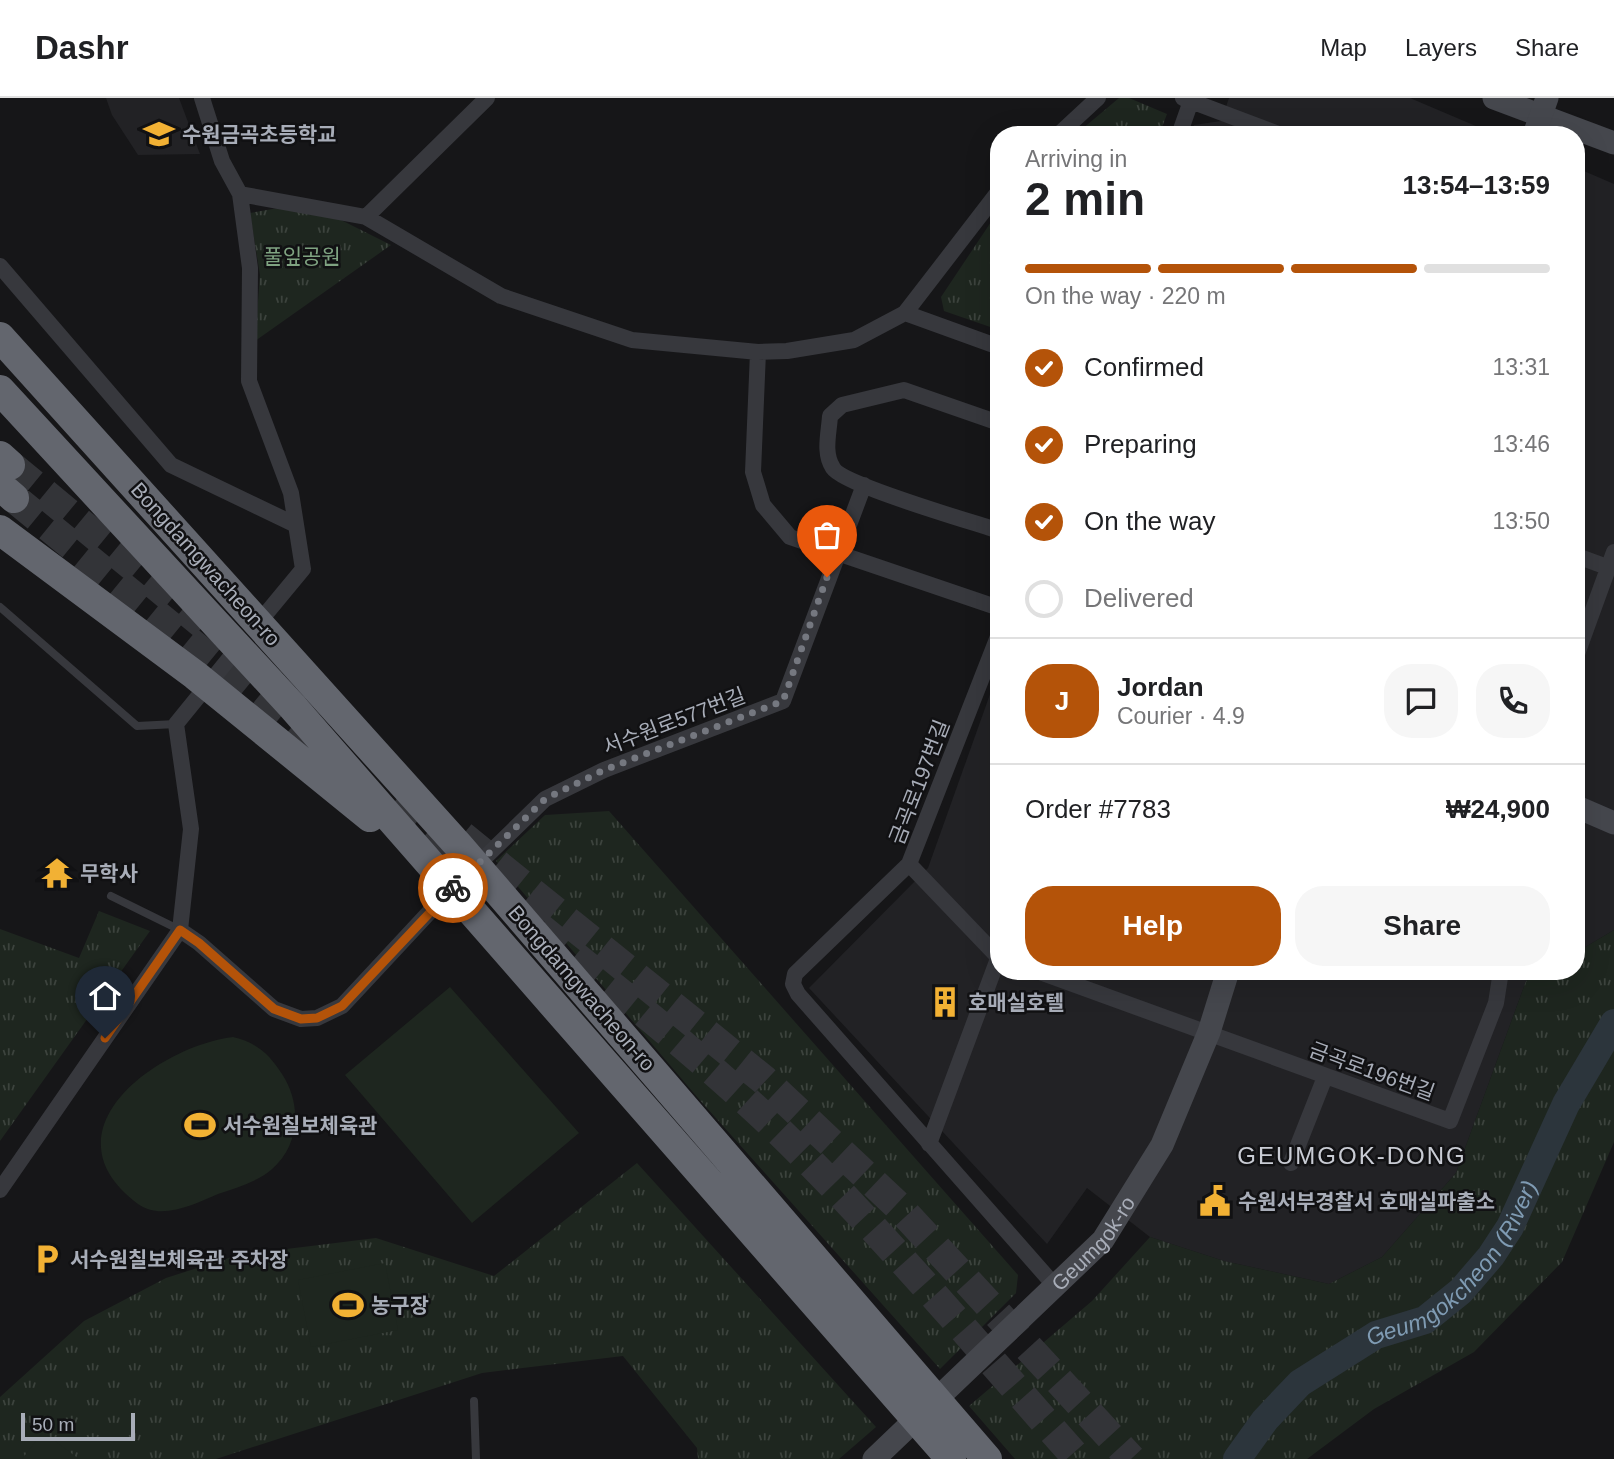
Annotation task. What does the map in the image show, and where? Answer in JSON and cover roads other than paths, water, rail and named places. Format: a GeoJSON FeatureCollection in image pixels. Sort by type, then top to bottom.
{"type":"FeatureCollection","features":[{"type":"Feature","properties":{"kind":"highway","name":"Bongdamgwacheon-ro"},"geometry":{"type":"LineString","coordinates":[[0,331],[9,346],[498,890],[813,1279],[951,1459]]}},
{"type":"Feature","properties":{"kind":"highway","name":"Bongdamgwacheon-ro"},"geometry":{"type":"LineString","coordinates":[[0,390],[174,575],[468,907],[813,1279],[988,1459]]}},
{"type":"Feature","properties":{"kind":"highway"},"geometry":{"type":"LineString","coordinates":[[0,530],[195,675],[437,873]]}},
{"type":"Feature","properties":{"kind":"main road"},"geometry":{"type":"LineString","coordinates":[[1494,98],[1568,126]]}},
{"type":"Feature","properties":{"kind":"main road"},"geometry":{"type":"LineString","coordinates":[[1585,132],[1614,143]]}},
{"type":"Feature","properties":{"kind":"main road"},"geometry":{"type":"LineString","coordinates":[[1585,810],[1614,823]]}},
{"type":"Feature","properties":{"kind":"main road","name":"Geumgok-ro"},"geometry":{"type":"LineString","coordinates":[[874,1459],[1102,1240],[1162,1144],[1209,1032],[1225,980]]}},
{"type":"Feature","properties":{"kind":"street"},"geometry":{"type":"LineString","coordinates":[[0,1190],[180,930],[191,829],[176,724],[303,569],[291,493],[249,381],[250,268],[240,194],[222,161],[202,98]]}},
{"type":"Feature","properties":{"kind":"street"},"geometry":{"type":"LineString","coordinates":[[366,217],[487,98]]}},
{"type":"Feature","properties":{"kind":"street"},"geometry":{"type":"LineString","coordinates":[[1068,126],[1098,98]]}},
{"type":"Feature","properties":{"kind":"street"},"geometry":{"type":"LineString","coordinates":[[1180,126],[1187,99],[1258,126]]}},
{"type":"Feature","properties":{"kind":"street"},"geometry":{"type":"LineString","coordinates":[[240,194],[366,217],[500,296],[632,341],[758,352],[787,351],[854,340],[905,313],[990,203]]}},
{"type":"Feature","properties":{"kind":"street"},"geometry":{"type":"LineString","coordinates":[[0,266],[171,465],[296,525]]}},
{"type":"Feature","properties":{"kind":"street"},"geometry":{"type":"LineString","coordinates":[[905,313],[990,344]]}},
{"type":"Feature","properties":{"kind":"street"},"geometry":{"type":"LineString","coordinates":[[758,352],[752,472],[763,505],[790,537],[990,605]]}},
{"type":"Feature","properties":{"kind":"street"},"geometry":{"type":"LineString","coordinates":[[990,420],[904,390],[842,405],[830,416],[827,455],[835,471],[864,485],[990,528]]}},
{"type":"Feature","properties":{"kind":"street","name":"서수원로577번길"},"geometry":{"type":"LineString","coordinates":[[180,930],[199,943],[274,1009],[301,1019],[317,1018],[342,1006],[436,905],[545,799],[604,770],[783,701],[836,552],[864,485]]}},
{"type":"Feature","properties":{"kind":"street"},"geometry":{"type":"LineString","coordinates":[[1585,557],[1611,560],[1585,632]]}},
{"type":"Feature","properties":{"kind":"street","name":"금곡로197번길"},"geometry":{"type":"LineString","coordinates":[[990,657],[909,864],[990,948]]}},
{"type":"Feature","properties":{"kind":"street"},"geometry":{"type":"LineString","coordinates":[[909,864],[795,974],[793,984],[797,994],[1055,1286]]}},
{"type":"Feature","properties":{"kind":"street","name":"금곡로197번길"},"geometry":{"type":"LineString","coordinates":[[929,1144],[990,980]]}},
{"type":"Feature","properties":{"kind":"street"},"geometry":{"type":"LineString","coordinates":[[1062,980],[1209,1032]]}},
{"type":"Feature","properties":{"kind":"street","name":"금곡로196번길"},"geometry":{"type":"LineString","coordinates":[[1209,1032],[1450,1121],[1496,1003],[1500,980]]}},
{"type":"Feature","properties":{"kind":"street"},"geometry":{"type":"LineString","coordinates":[[1291,1163],[1325,1077]]}},
{"type":"Feature","properties":{"kind":"lane"},"geometry":{"type":"LineString","coordinates":[[0,607],[137,726],[176,724]]}},
{"type":"Feature","properties":{"kind":"lane"},"geometry":{"type":"LineString","coordinates":[[111,896],[180,930]]}},
{"type":"Feature","properties":{"kind":"lane"},"geometry":{"type":"LineString","coordinates":[[474,1401],[476,1459]]}},
{"type":"Feature","properties":{"kind":"waterway","name":"Geumgokcheon (River)"},"geometry":{"type":"LineString","coordinates":[[1237,1459],[1265,1420],[1300,1383],[1376,1335],[1425,1320],[1461,1291],[1491,1256],[1510,1227],[1566,1104],[1614,1023]]}},
{"type":"Feature","properties":{"kind":"tunnel"},"geometry":{"type":"LineString","coordinates":[[10,465],[204,625]]}},
{"type":"Feature","properties":{"kind":"tunnel"},"geometry":{"type":"LineString","coordinates":[[14,498],[314,744]]}},
{"type":"Feature","properties":{"kind":"tunnel"},"geometry":{"type":"LineString","coordinates":[[391,806],[466,868]]}},
{"type":"Feature","properties":{"kind":"tunnel"},"geometry":{"type":"LineString","coordinates":[[462,836],[764,1080],[897,1205],[1131,1459]]}},
{"type":"Feature","properties":{"kind":"tunnel"},"geometry":{"type":"LineString","coordinates":[[540,928],[709,1067],[804,1156],[924,1284],[1078,1459]]}},
{"type":"Feature","properties":{"kind":"place","name":"수원금곡초등학교"},"geometry":{"type":"Point","coordinates":[159,134]}},
{"type":"Feature","properties":{"kind":"place","name":"무학사"},"geometry":{"type":"Point","coordinates":[57,873]}},
{"type":"Feature","properties":{"kind":"place","name":"호매실호텔"},"geometry":{"type":"Point","coordinates":[945,1002]}},
{"type":"Feature","properties":{"kind":"place","name":"서수원칠보체육관"},"geometry":{"type":"Point","coordinates":[200,1125]}},
{"type":"Feature","properties":{"kind":"place","name":"수원서부경찰서 호매실파출소"},"geometry":{"type":"Point","coordinates":[1215,1201]}},
{"type":"Feature","properties":{"kind":"place","name":"서수원칠보체육관 주차장"},"geometry":{"type":"Point","coordinates":[47,1259]}},
{"type":"Feature","properties":{"kind":"place","name":"농구장"},"geometry":{"type":"Point","coordinates":[348,1305]}},
{"type":"Feature","properties":{"kind":"district","name":"GEUMGOK-DONG"},"geometry":{"type":"Point","coordinates":[1352,1155]}},
{"type":"Feature","properties":{"kind":"park label","name":"풀잎공원"},"geometry":{"type":"Point","coordinates":[302,256]}}]}
